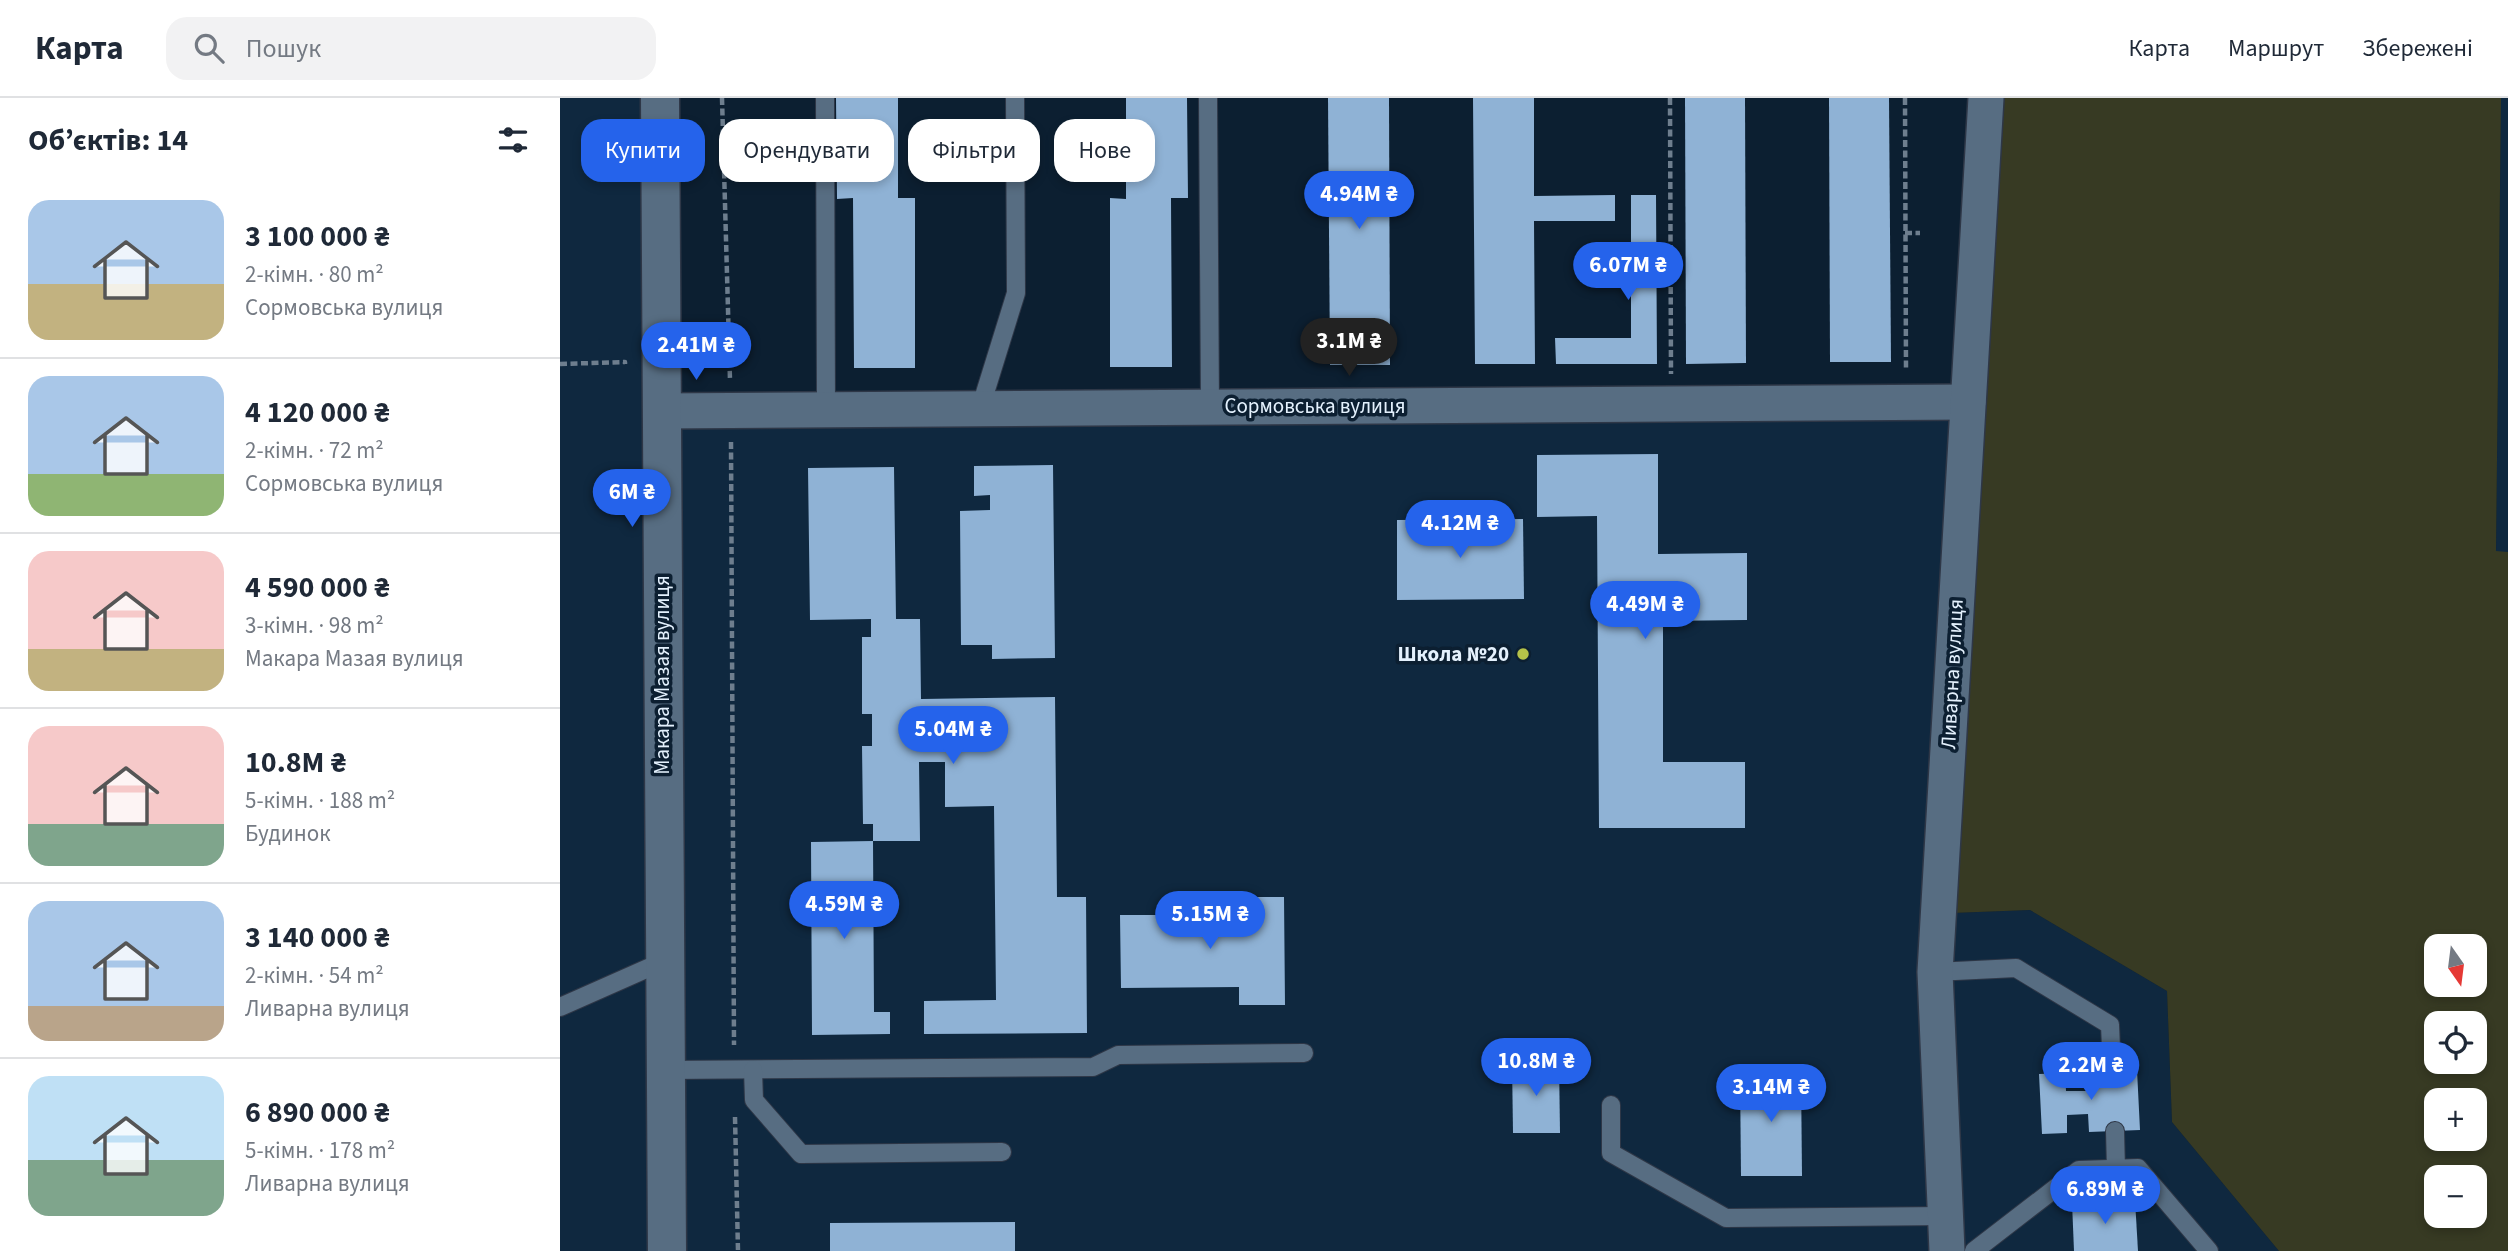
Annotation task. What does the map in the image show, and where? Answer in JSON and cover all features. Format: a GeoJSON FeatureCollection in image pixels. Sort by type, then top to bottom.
{"type":"FeatureCollection","features":[{"type":"Feature","properties":{"kind":"main road","name":"Макара Мазая вулиця"},"geometry":{"type":"LineString","coordinates":[[660,98],[667,1251]]}},
{"type":"Feature","properties":{"kind":"street","name":"Ливарна вулиця"},"geometry":{"type":"LineString","coordinates":[[1947,1251],[1935,972],[1986,98]]}},
{"type":"Feature","properties":{"kind":"street","name":"Сормовська вулиця"},"geometry":{"type":"LineString","coordinates":[[661,411],[1968,402]]}},
{"type":"Feature","properties":{"kind":"lane"},"geometry":{"type":"LineString","coordinates":[[825,98],[826,409]]}},
{"type":"Feature","properties":{"kind":"lane"},"geometry":{"type":"LineString","coordinates":[[980,409],[1016,293],[1015,98]]}},
{"type":"Feature","properties":{"kind":"lane"},"geometry":{"type":"LineString","coordinates":[[1208,98],[1210,407]]}},
{"type":"Feature","properties":{"kind":"lane"},"geometry":{"type":"LineString","coordinates":[[560,1007],[664,961]]}},
{"type":"Feature","properties":{"kind":"lane"},"geometry":{"type":"LineString","coordinates":[[1935,972],[2016,968],[2110,1025],[2112,1071]]}},
{"type":"Feature","properties":{"kind":"lane"},"geometry":{"type":"LineString","coordinates":[[664,1070],[1093,1067],[1118,1055],[1304,1053]]}},
{"type":"Feature","properties":{"kind":"lane"},"geometry":{"type":"LineString","coordinates":[[754,1070],[754,1100],[801,1154],[1002,1152]]}},
{"type":"Feature","properties":{"kind":"lane"},"geometry":{"type":"LineString","coordinates":[[1611,1105],[1611,1153],[1726,1219],[1946,1216]]}},
{"type":"Feature","properties":{"kind":"lane"},"geometry":{"type":"LineString","coordinates":[[2115,1131],[2116,1169]]}},
{"type":"Feature","properties":{"kind":"lane"},"geometry":{"type":"LineString","coordinates":[[1973,1251],[2080,1170],[2138,1168],[2209,1251]]}},
{"type":"Feature","properties":{"kind":"path"},"geometry":{"type":"LineString","coordinates":[[722,98],[731,410],[734,1070],[738,1251]]}},
{"type":"Feature","properties":{"kind":"path"},"geometry":{"type":"LineString","coordinates":[[1670,98],[1672,404]]}},
{"type":"Feature","properties":{"kind":"path"},"geometry":{"type":"LineString","coordinates":[[1905,98],[1906,403]]}},
{"type":"Feature","properties":{"kind":"path"},"geometry":{"type":"LineString","coordinates":[[1905,233],[1920,233]]}},
{"type":"Feature","properties":{"kind":"path"},"geometry":{"type":"LineString","coordinates":[[560,364],[625,362],[625,376]]}},
{"type":"Feature","properties":{"kind":"shaded area"},"geometry":{"type":"Polygon","coordinates":[[[560,98],[651,98],[651,119],[581,119],[581,182],[651,182],[656,1251],[560,1251],[560,98]]]}},
{"type":"Feature","properties":{"kind":"shaded area"},"geometry":{"type":"Polygon","coordinates":[[[2501,98],[2508,98],[2508,552],[2496,552],[2501,98]]]}},
{"type":"Feature","properties":{"kind":"shaded area"},"geometry":{"type":"Polygon","coordinates":[[[1952,419],[1934,1251],[674,1251],[671,427],[1952,419]]]}},
{"type":"Feature","properties":{"kind":"shaded area"},"geometry":{"type":"Polygon","coordinates":[[[2030,910],[2167,991],[2172,1122],[2279,1251],[1962,1251],[1949,964],[1952,913],[2030,910]]]}},
{"type":"Feature","properties":{"kind":"green space"},"geometry":{"type":"Polygon","coordinates":[[[2001,98],[2501,98],[2496,551],[2508,552],[2508,1251],[2279,1251],[2172,1122],[2167,991],[2030,910],[1952,913],[2001,98]]]}},
{"type":"Feature","properties":{"kind":"building"},"geometry":{"type":"Polygon","coordinates":[[[836,98],[898,98],[898,198],[915,198],[915,368],[854,368],[853,198],[837,199],[837,182],[894,182],[894,119],[836,119],[836,98]]]}},
{"type":"Feature","properties":{"kind":"building"},"geometry":{"type":"Polygon","coordinates":[[[1126,98],[1187,98],[1188,198],[1171,198],[1172,367],[1110,367],[1110,198],[1126,199],[1126,182],[1155,182],[1155,119],[1126,119],[1126,98]]]}},
{"type":"Feature","properties":{"kind":"building"},"geometry":{"type":"Polygon","coordinates":[[[1328,98],[1389,98],[1390,365],[1330,365],[1328,98]]]}},
{"type":"Feature","properties":{"kind":"building"},"geometry":{"type":"Polygon","coordinates":[[[1473,98],[1534,98],[1534,196],[1615,195],[1615,221],[1534,221],[1535,364],[1475,364],[1473,98]]]}},
{"type":"Feature","properties":{"kind":"building"},"geometry":{"type":"Polygon","coordinates":[[[1685,98],[1745,98],[1746,363],[1686,364],[1685,98]]]}},
{"type":"Feature","properties":{"kind":"building"},"geometry":{"type":"Polygon","coordinates":[[[1829,98],[1889,98],[1891,362],[1830,362],[1829,98]]]}},
{"type":"Feature","properties":{"kind":"building"},"geometry":{"type":"Polygon","coordinates":[[[1631,195],[1656,195],[1657,364],[1556,364],[1555,338],[1631,338],[1631,195]]]}},
{"type":"Feature","properties":{"kind":"building"},"geometry":{"type":"Polygon","coordinates":[[[1658,454],[1658,554],[1747,553],[1747,620],[1663,621],[1663,762],[1745,762],[1745,828],[1599,828],[1597,516],[1537,517],[1537,455],[1658,454]]]}},
{"type":"Feature","properties":{"kind":"building"},"geometry":{"type":"Polygon","coordinates":[[[1053,465],[1055,658],[992,659],[992,645],[961,645],[960,511],[990,510],[990,495],[974,496],[974,466],[1053,465]]]}},
{"type":"Feature","properties":{"kind":"building"},"geometry":{"type":"Polygon","coordinates":[[[894,467],[896,619],[920,619],[921,699],[1055,697],[1057,897],[1086,897],[1087,1033],[924,1034],[924,1001],[996,1000],[994,806],[945,807],[945,762],[919,762],[920,841],[873,841],[873,824],[863,824],[862,746],[872,746],[872,714],[862,714],[862,637],[871,637],[871,619],[810,620],[808,468],[894,467]]]}},
{"type":"Feature","properties":{"kind":"building"},"geometry":{"type":"Polygon","coordinates":[[[1523,519],[1524,599],[1397,600],[1397,520],[1523,519]]]}},
{"type":"Feature","properties":{"kind":"building"},"geometry":{"type":"Polygon","coordinates":[[[873,841],[874,1012],[890,1012],[890,1034],[812,1035],[811,842],[873,841]]]}},
{"type":"Feature","properties":{"kind":"building"},"geometry":{"type":"Polygon","coordinates":[[[1238,897],[1284,897],[1285,1005],[1239,1005],[1239,987],[1121,988],[1120,915],[1238,915],[1238,897]]]}},
{"type":"Feature","properties":{"kind":"building"},"geometry":{"type":"Polygon","coordinates":[[[1512,1062],[1559,1062],[1560,1133],[1513,1133],[1512,1062]]]}},
{"type":"Feature","properties":{"kind":"building"},"geometry":{"type":"Polygon","coordinates":[[[2137,1070],[2140,1130],[2089,1132],[2088,1114],[2067,1115],[2067,1133],[2042,1134],[2039,1074],[2065,1073],[2066,1091],[2087,1091],[2086,1072],[2137,1070]]]}},
{"type":"Feature","properties":{"kind":"building"},"geometry":{"type":"Polygon","coordinates":[[[1740,1073],[1801,1073],[1802,1176],[1741,1176],[1740,1073]]]}},
{"type":"Feature","properties":{"kind":"building"},"geometry":{"type":"Polygon","coordinates":[[[2135,1200],[2138,1251],[2074,1251],[2072,1202],[2135,1200]]]}},
{"type":"Feature","properties":{"kind":"building"},"geometry":{"type":"Polygon","coordinates":[[[1015,1222],[1015,1251],[830,1251],[830,1223],[1015,1222]]]}},
{"type":"Feature","properties":{"kind":"place","name":"Школа №20"},"geometry":{"type":"Point","coordinates":[1523,654]}}]}
